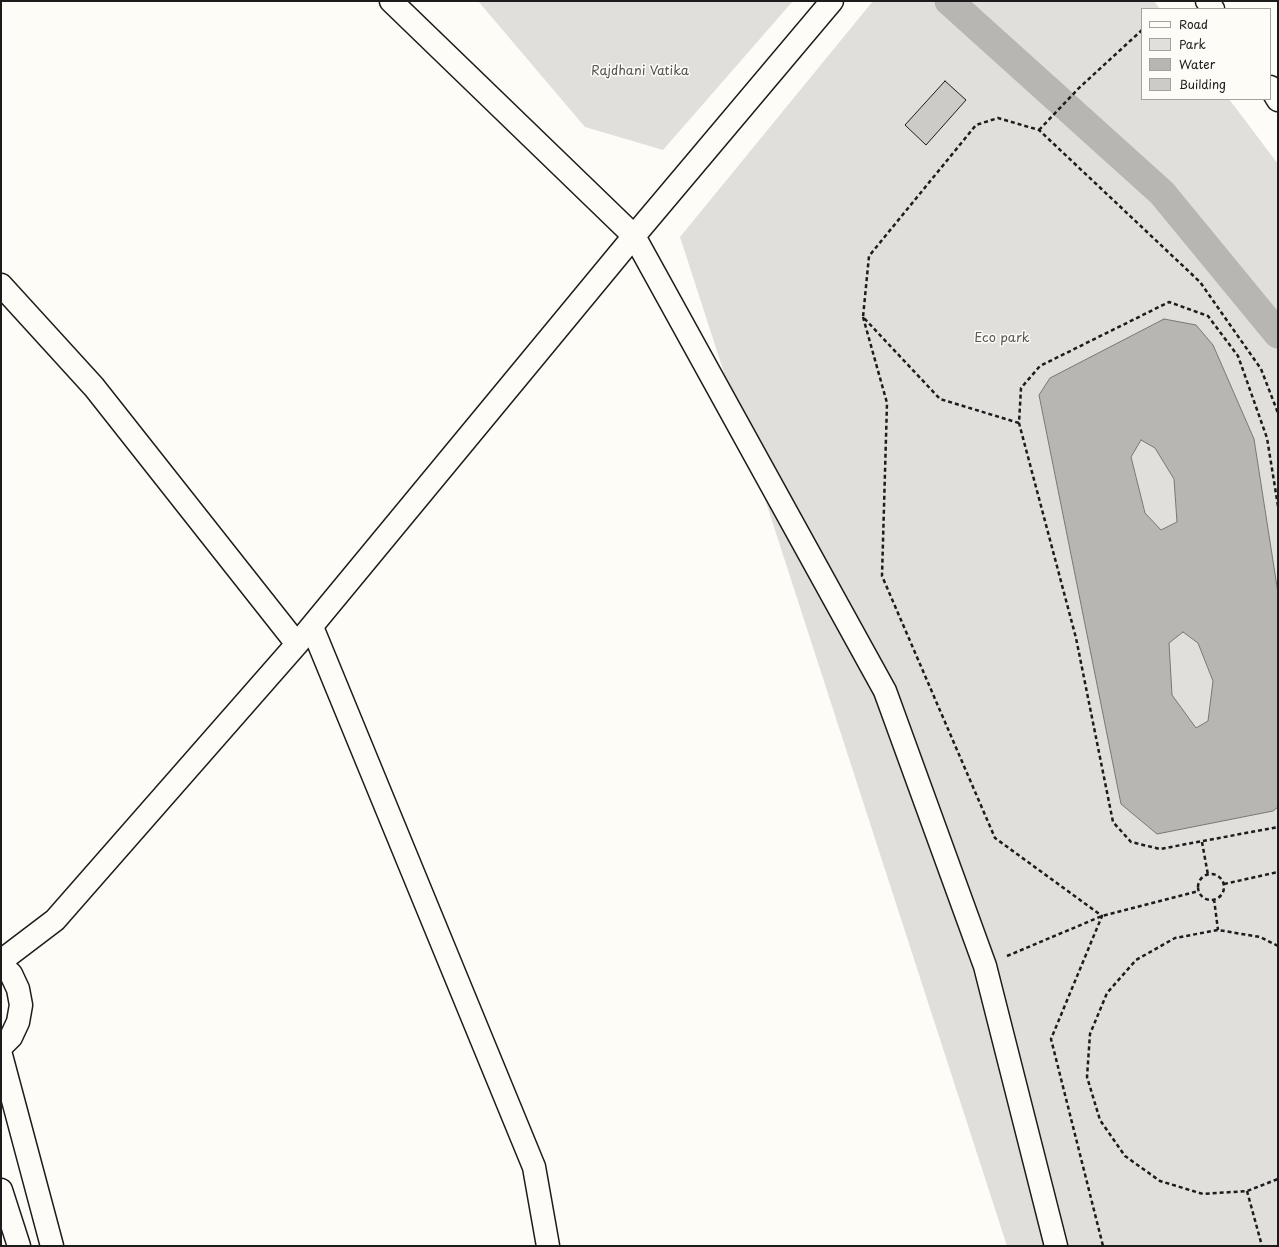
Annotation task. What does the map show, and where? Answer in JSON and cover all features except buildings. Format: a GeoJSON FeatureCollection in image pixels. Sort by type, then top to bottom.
{"type":"FeatureCollection","features":[{"type":"Feature","properties":{"kind":"street"},"geometry":{"type":"LineString","coordinates":[[392,1],[634,236],[885,691],[985,966],[1056,1246]]}},
{"type":"Feature","properties":{"kind":"street"},"geometry":{"type":"LineString","coordinates":[[1,961],[55,920],[312,627],[634,236],[832,1]]}},
{"type":"Feature","properties":{"kind":"street"},"geometry":{"type":"LineString","coordinates":[[1271,89],[1278,100]]}},
{"type":"Feature","properties":{"kind":"street"},"geometry":{"type":"LineString","coordinates":[[1,285],[94,387],[297,644]]}},
{"type":"Feature","properties":{"kind":"street"},"geometry":{"type":"LineString","coordinates":[[312,627],[534,1167],[548,1246]]}},
{"type":"Feature","properties":{"kind":"street"},"geometry":{"type":"LineString","coordinates":[[1,964],[11,974],[18,989],[21,1005],[18,1022],[11,1037],[1,1047]]}},
{"type":"Feature","properties":{"kind":"street"},"geometry":{"type":"LineString","coordinates":[[1,1055],[52,1246]]}},
{"type":"Feature","properties":{"kind":"street"},"geometry":{"type":"LineString","coordinates":[[1,1190],[19,1246]]}},
{"type":"Feature","properties":{"kind":"path"},"geometry":{"type":"LineString","coordinates":[[1038,130],[1078,88],[1141,31]]}},
{"type":"Feature","properties":{"kind":"path"},"geometry":{"type":"LineString","coordinates":[[1102,916],[995,838],[882,576],[887,403],[863,318],[869,256],[976,125],[998,118],[1038,130],[1200,282],[1261,369],[1278,413]]}},
{"type":"Feature","properties":{"kind":"path"},"geometry":{"type":"LineString","coordinates":[[1278,506],[1267,438],[1238,356],[1208,316],[1169,302],[1040,366],[1021,388],[1019,423],[1076,638],[1113,822],[1131,842],[1160,849],[1278,827]]}},
{"type":"Feature","properties":{"kind":"path"},"geometry":{"type":"LineString","coordinates":[[863,318],[940,399],[1019,423]]}},
{"type":"Feature","properties":{"kind":"path"},"geometry":{"type":"LineString","coordinates":[[1202,842],[1208,875]]}},
{"type":"Feature","properties":{"kind":"path"},"geometry":{"type":"LineString","coordinates":[[1224,884],[1278,872]]}},
{"type":"Feature","properties":{"kind":"path"},"geometry":{"type":"LineString","coordinates":[[1208,875],[1217,875],[1224,884],[1223,891],[1220,896],[1214,899],[1207,899],[1202,896],[1199,891],[1201,879],[1208,875]]}},
{"type":"Feature","properties":{"kind":"path"},"geometry":{"type":"LineString","coordinates":[[985,966],[1102,916],[1199,891]]}},
{"type":"Feature","properties":{"kind":"path"},"geometry":{"type":"LineString","coordinates":[[1214,899],[1218,930]]}},
{"type":"Feature","properties":{"kind":"path"},"geometry":{"type":"LineString","coordinates":[[1102,916],[1051,1039],[1103,1246]]}},
{"type":"Feature","properties":{"kind":"path"},"geometry":{"type":"LineString","coordinates":[[1278,946],[1260,937],[1218,930],[1175,938],[1136,960],[1107,993],[1090,1034],[1087,1077],[1100,1120],[1125,1156],[1160,1181],[1203,1194],[1247,1191],[1278,1179]]}},
{"type":"Feature","properties":{"kind":"path"},"geometry":{"type":"LineString","coordinates":[[1247,1191],[1262,1246]]}},
{"type":"Feature","properties":{"kind":"green space","name":"Rajdhani Vatika"},"geometry":{"type":"Polygon","coordinates":[[[478,1],[793,1],[663,150],[585,127],[478,1]]]}},
{"type":"Feature","properties":{"kind":"green space","name":"Eco park"},"geometry":{"type":"Polygon","coordinates":[[[873,1],[1154,1],[1159,8],[1141,8],[1141,100],[1230,100],[1278,164],[1278,1246],[1007,1246],[680,237],[873,1]]]}},
{"type":"Feature","properties":{"kind":"water"},"geometry":{"type":"Polygon","coordinates":[[[1164,319],[1196,325],[1213,345],[1254,439],[1278,593],[1278,807],[1273,811],[1157,834],[1121,804],[1039,395],[1050,378],[1164,319]],[[1141,440],[1131,457],[1145,513],[1161,530],[1177,522],[1174,479],[1155,448],[1141,440]],[[1183,632],[1169,643],[1172,695],[1196,728],[1208,721],[1213,681],[1198,643],[1183,632]]]}},
{"type":"Feature","properties":{"kind":"waterway"},"geometry":{"type":"LineString","coordinates":[[949,1],[1162,193],[1278,334]]}}]}
